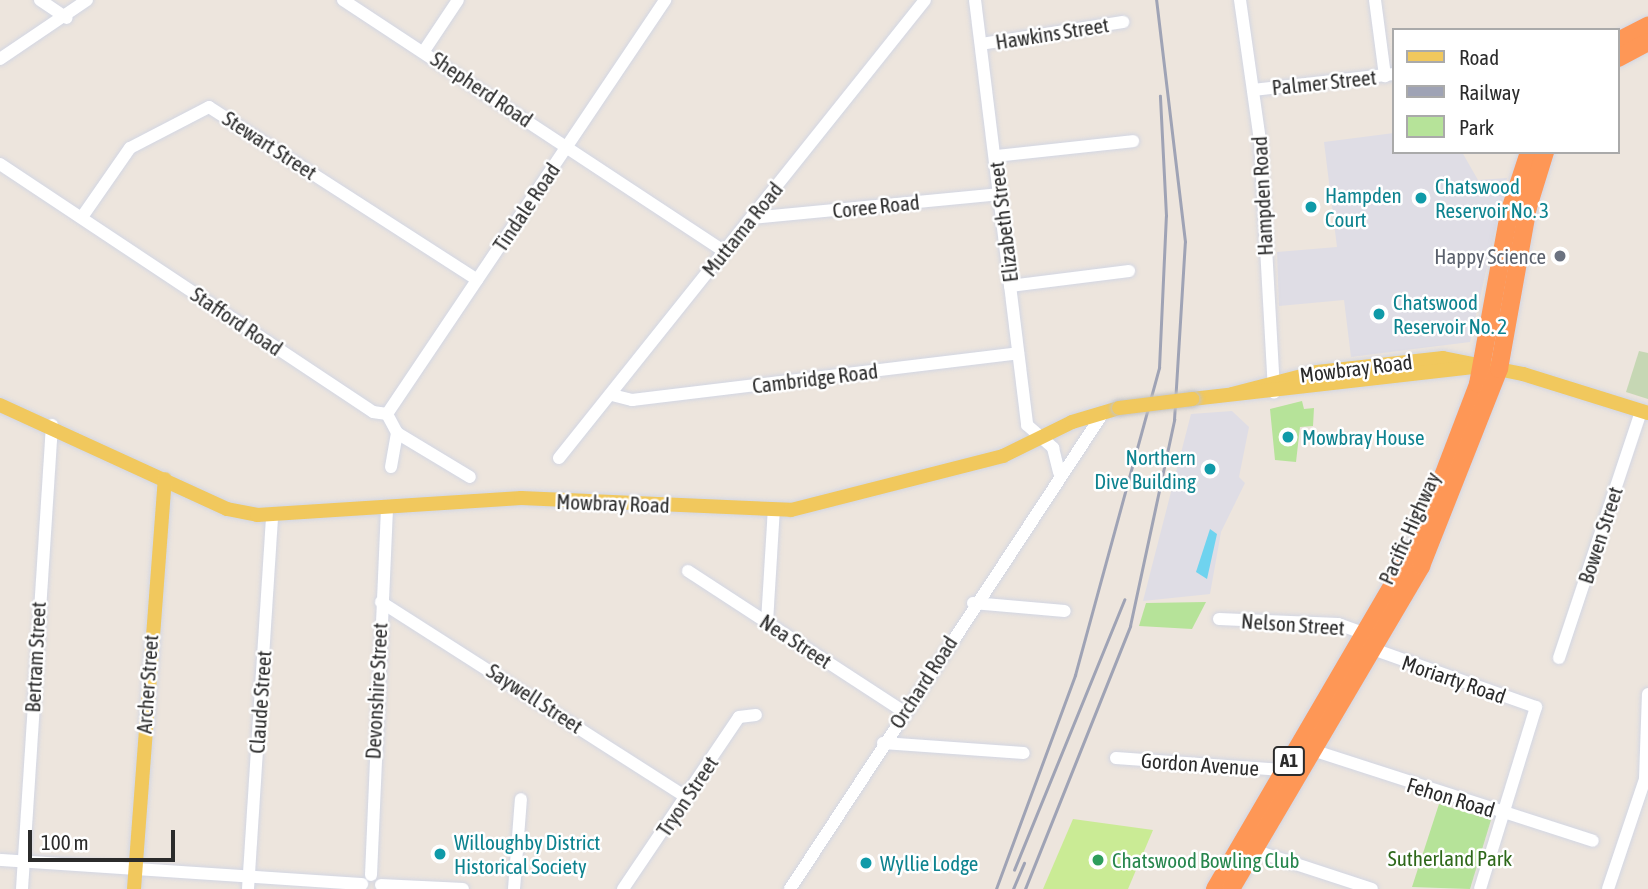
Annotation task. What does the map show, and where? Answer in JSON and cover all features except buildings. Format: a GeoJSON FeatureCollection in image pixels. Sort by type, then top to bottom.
{"type":"FeatureCollection","features":[{"type":"Feature","properties":{"kind":"highway"},"geometry":{"type":"LineString","coordinates":[[1620,40],[1648,26]]}},
{"type":"Feature","properties":{"kind":"highway"},"geometry":{"type":"LineString","coordinates":[[1620,57],[1648,42]]}},
{"type":"Feature","properties":{"kind":"highway","name":"Pacific Highway"},"geometry":{"type":"LineString","coordinates":[[1491,368],[1508,213],[1528,154]]}},
{"type":"Feature","properties":{"kind":"highway","name":"Pacific Highway"},"geometry":{"type":"LineString","coordinates":[[1215,889],[1283,770],[1421,566],[1491,368],[1528,207],[1544,154]]}},
{"type":"Feature","properties":{"kind":"highway","name":"Pacific Highway"},"geometry":{"type":"LineString","coordinates":[[1231,889],[1312,750],[1370,641]]}},
{"type":"Feature","properties":{"kind":"main road","name":"Mowbray Road"},"geometry":{"type":"LineString","coordinates":[[0,405],[52,425],[234,512],[272,514],[521,498],[774,509],[811,507],[1003,456],[1040,437],[1113,409],[1273,386],[1491,368],[1644,412]]}},
{"type":"Feature","properties":{"kind":"main road","name":"Archer Street"},"geometry":{"type":"LineString","coordinates":[[134,889],[165,479]]}},
{"type":"Feature","properties":{"kind":"street"},"geometry":{"type":"LineString","coordinates":[[40,0],[67,18]]}},
{"type":"Feature","properties":{"kind":"street"},"geometry":{"type":"LineString","coordinates":[[0,59],[67,18],[87,0]]}},
{"type":"Feature","properties":{"kind":"street","name":"Shepherd Road"},"geometry":{"type":"LineString","coordinates":[[343,0],[568,146],[723,251]]}},
{"type":"Feature","properties":{"kind":"street"},"geometry":{"type":"LineString","coordinates":[[424,51],[458,0]]}},
{"type":"Feature","properties":{"kind":"street","name":"Tindale Road"},"geometry":{"type":"LineString","coordinates":[[387,414],[664,0]]}},
{"type":"Feature","properties":{"kind":"street","name":"Muttama Road"},"geometry":{"type":"LineString","coordinates":[[559,458],[925,0]]}},
{"type":"Feature","properties":{"kind":"street","name":"Elizabeth Street"},"geometry":{"type":"LineString","coordinates":[[975,0],[1027,425],[1040,437]]}},
{"type":"Feature","properties":{"kind":"street","name":"Hampden Road"},"geometry":{"type":"LineString","coordinates":[[1240,0],[1253,90],[1273,386]]}},
{"type":"Feature","properties":{"kind":"street"},"geometry":{"type":"LineString","coordinates":[[1375,0],[1390,75]]}},
{"type":"Feature","properties":{"kind":"street","name":"Hawkins Street"},"geometry":{"type":"LineString","coordinates":[[981,44],[1123,22]]}},
{"type":"Feature","properties":{"kind":"street","name":"Palmer Street"},"geometry":{"type":"LineString","coordinates":[[1253,90],[1390,75]]}},
{"type":"Feature","properties":{"kind":"street","name":"Stewart Street"},"geometry":{"type":"LineString","coordinates":[[82,217],[130,148],[209,107],[477,280]]}},
{"type":"Feature","properties":{"kind":"street"},"geometry":{"type":"LineString","coordinates":[[996,156],[1133,141]]}},
{"type":"Feature","properties":{"kind":"street","name":"Stafford Road"},"geometry":{"type":"LineString","coordinates":[[0,164],[373,412],[387,414]]}},
{"type":"Feature","properties":{"kind":"street","name":"Coree Road"},"geometry":{"type":"LineString","coordinates":[[752,218],[1000,194]]}},
{"type":"Feature","properties":{"kind":"street"},"geometry":{"type":"LineString","coordinates":[[1010,286],[1129,271]]}},
{"type":"Feature","properties":{"kind":"street","name":"Cambridge Road"},"geometry":{"type":"LineString","coordinates":[[612,395],[632,400],[1018,354]]}},
{"type":"Feature","properties":{"kind":"street","name":"Orchard Road"},"geometry":{"type":"LineString","coordinates":[[790,889],[1057,475],[1113,409]]}},
{"type":"Feature","properties":{"kind":"street","name":"Bowen Street"},"geometry":{"type":"LineString","coordinates":[[1559,659],[1644,412]]}},
{"type":"Feature","properties":{"kind":"street"},"geometry":{"type":"LineString","coordinates":[[387,414],[397,433],[470,477]]}},
{"type":"Feature","properties":{"kind":"street","name":"Bertram Street"},"geometry":{"type":"LineString","coordinates":[[22,889],[52,425]]}},
{"type":"Feature","properties":{"kind":"street"},"geometry":{"type":"LineString","coordinates":[[391,467],[397,433]]}},
{"type":"Feature","properties":{"kind":"street"},"geometry":{"type":"LineString","coordinates":[[1040,437],[1057,454],[1057,475]]}},
{"type":"Feature","properties":{"kind":"street","name":"Devonshire Street"},"geometry":{"type":"LineString","coordinates":[[365,883],[387,507]]}},
{"type":"Feature","properties":{"kind":"street"},"geometry":{"type":"LineString","coordinates":[[767,622],[774,509]]}},
{"type":"Feature","properties":{"kind":"street","name":"Claude Street"},"geometry":{"type":"LineString","coordinates":[[248,883],[272,514]]}},
{"type":"Feature","properties":{"kind":"street","name":"Nea Street"},"geometry":{"type":"LineString","coordinates":[[688,571],[904,712]]}},
{"type":"Feature","properties":{"kind":"street","name":"Saywell Street"},"geometry":{"type":"LineString","coordinates":[[381,602],[687,797]]}},
{"type":"Feature","properties":{"kind":"street"},"geometry":{"type":"LineString","coordinates":[[973,603],[1065,611]]}},
{"type":"Feature","properties":{"kind":"street","name":"Nelson Street"},"geometry":{"type":"LineString","coordinates":[[1219,619],[1338,625],[1370,641]]}},
{"type":"Feature","properties":{"kind":"street","name":"Moriarty Road"},"geometry":{"type":"LineString","coordinates":[[1370,641],[1536,707],[1504,813]]}},
{"type":"Feature","properties":{"kind":"street"},"geometry":{"type":"LineString","coordinates":[[1608,889],[1647,769],[1648,694]]}},
{"type":"Feature","properties":{"kind":"street","name":"Tryon Street"},"geometry":{"type":"LineString","coordinates":[[623,889],[739,718],[756,715]]}},
{"type":"Feature","properties":{"kind":"street"},"geometry":{"type":"LineString","coordinates":[[883,743],[1024,753]]}},
{"type":"Feature","properties":{"kind":"street","name":"Fehon Road"},"geometry":{"type":"LineString","coordinates":[[1312,750],[1593,841]]}},
{"type":"Feature","properties":{"kind":"street","name":"Gordon Avenue"},"geometry":{"type":"LineString","coordinates":[[1116,758],[1283,770]]}},
{"type":"Feature","properties":{"kind":"street"},"geometry":{"type":"LineString","coordinates":[[514,889],[521,799]]}},
{"type":"Feature","properties":{"kind":"street"},"geometry":{"type":"LineString","coordinates":[[1480,889],[1504,813]]}},
{"type":"Feature","properties":{"kind":"street"},"geometry":{"type":"LineString","coordinates":[[1253,849],[1372,889]]}},
{"type":"Feature","properties":{"kind":"street"},"geometry":{"type":"LineString","coordinates":[[0,860],[135,870],[248,883],[365,883],[381,887],[463,889]]}},
{"type":"Feature","properties":{"kind":"shaded area"},"geometry":{"type":"Polygon","coordinates":[[[1392,133],[1392,154],[1463,154],[1478,180],[1507,178],[1470,342],[1351,357],[1344,300],[1279,306],[1277,252],[1337,247],[1324,142],[1392,133]]]}},
{"type":"Feature","properties":{"kind":"shaded area"},"geometry":{"type":"Polygon","coordinates":[[[1232,411],[1249,427],[1239,477],[1245,483],[1221,532],[1210,594],[1143,601],[1191,414],[1232,411]]]}},
{"type":"Feature","properties":{"kind":"green space"},"geometry":{"type":"Polygon","coordinates":[[[1639,351],[1648,353],[1648,399],[1626,392],[1639,351]]]}},
{"type":"Feature","properties":{"kind":"green space"},"geometry":{"type":"Polygon","coordinates":[[[1302,401],[1304,409],[1314,408],[1313,426],[1300,427],[1296,462],[1275,460],[1270,409],[1302,401]]]}},
{"type":"Feature","properties":{"kind":"green space"},"geometry":{"type":"Polygon","coordinates":[[[1206,602],[1192,629],[1139,626],[1146,603],[1206,602]]]}},
{"type":"Feature","properties":{"kind":"green space","name":"Sutherland Park"},"geometry":{"type":"Polygon","coordinates":[[[1439,804],[1491,820],[1470,889],[1412,887],[1439,804]]]}},
{"type":"Feature","properties":{"kind":"green space","name":"Chatswood Bowling Club"},"geometry":{"type":"Polygon","coordinates":[[[1073,819],[1153,830],[1128,889],[1043,889],[1073,819]]]}},
{"type":"Feature","properties":{"kind":"water"},"geometry":{"type":"Polygon","coordinates":[[[1210,529],[1217,534],[1207,579],[1196,572],[1210,529]]]}},
{"type":"Feature","properties":{"kind":"railway"},"geometry":{"type":"LineString","coordinates":[[1025,889],[1130,626],[1174,420],[1185,242],[1156,0]]}},
{"type":"Feature","properties":{"kind":"railway"},"geometry":{"type":"LineString","coordinates":[[996,889],[1075,675],[1159,368],[1166,216],[1160,96]]}},
{"type":"Feature","properties":{"kind":"railway"},"geometry":{"type":"LineString","coordinates":[[1014,870],[1124,600]]}},
{"type":"Feature","properties":{"kind":"railway"},"geometry":{"type":"LineString","coordinates":[[1013,889],[1024,863]]}},
{"type":"Feature","properties":{"kind":"place","name":"Chatswood Reservoir No. 3"},"geometry":{"type":"Point","coordinates":[1421,198]}},
{"type":"Feature","properties":{"kind":"place","name":"Hampden Court"},"geometry":{"type":"Point","coordinates":[1311,207]}},
{"type":"Feature","properties":{"kind":"place","name":"Happy Science"},"geometry":{"type":"Point","coordinates":[1560,256]}},
{"type":"Feature","properties":{"kind":"place","name":"Chatswood Reservoir No. 2"},"geometry":{"type":"Point","coordinates":[1379,314]}},
{"type":"Feature","properties":{"kind":"place","name":"Mowbray House"},"geometry":{"type":"Point","coordinates":[1288,437]}},
{"type":"Feature","properties":{"kind":"place","name":"Northern Dive Building"},"geometry":{"type":"Point","coordinates":[1210,469]}},
{"type":"Feature","properties":{"kind":"place","name":"Willoughby District Historical Society"},"geometry":{"type":"Point","coordinates":[440,854]}},
{"type":"Feature","properties":{"kind":"place","name":"Chatswood Bowling Club"},"geometry":{"type":"Point","coordinates":[1098,860]}},
{"type":"Feature","properties":{"kind":"place","name":"Wyllie Lodge"},"geometry":{"type":"Point","coordinates":[866,863]}}]}
